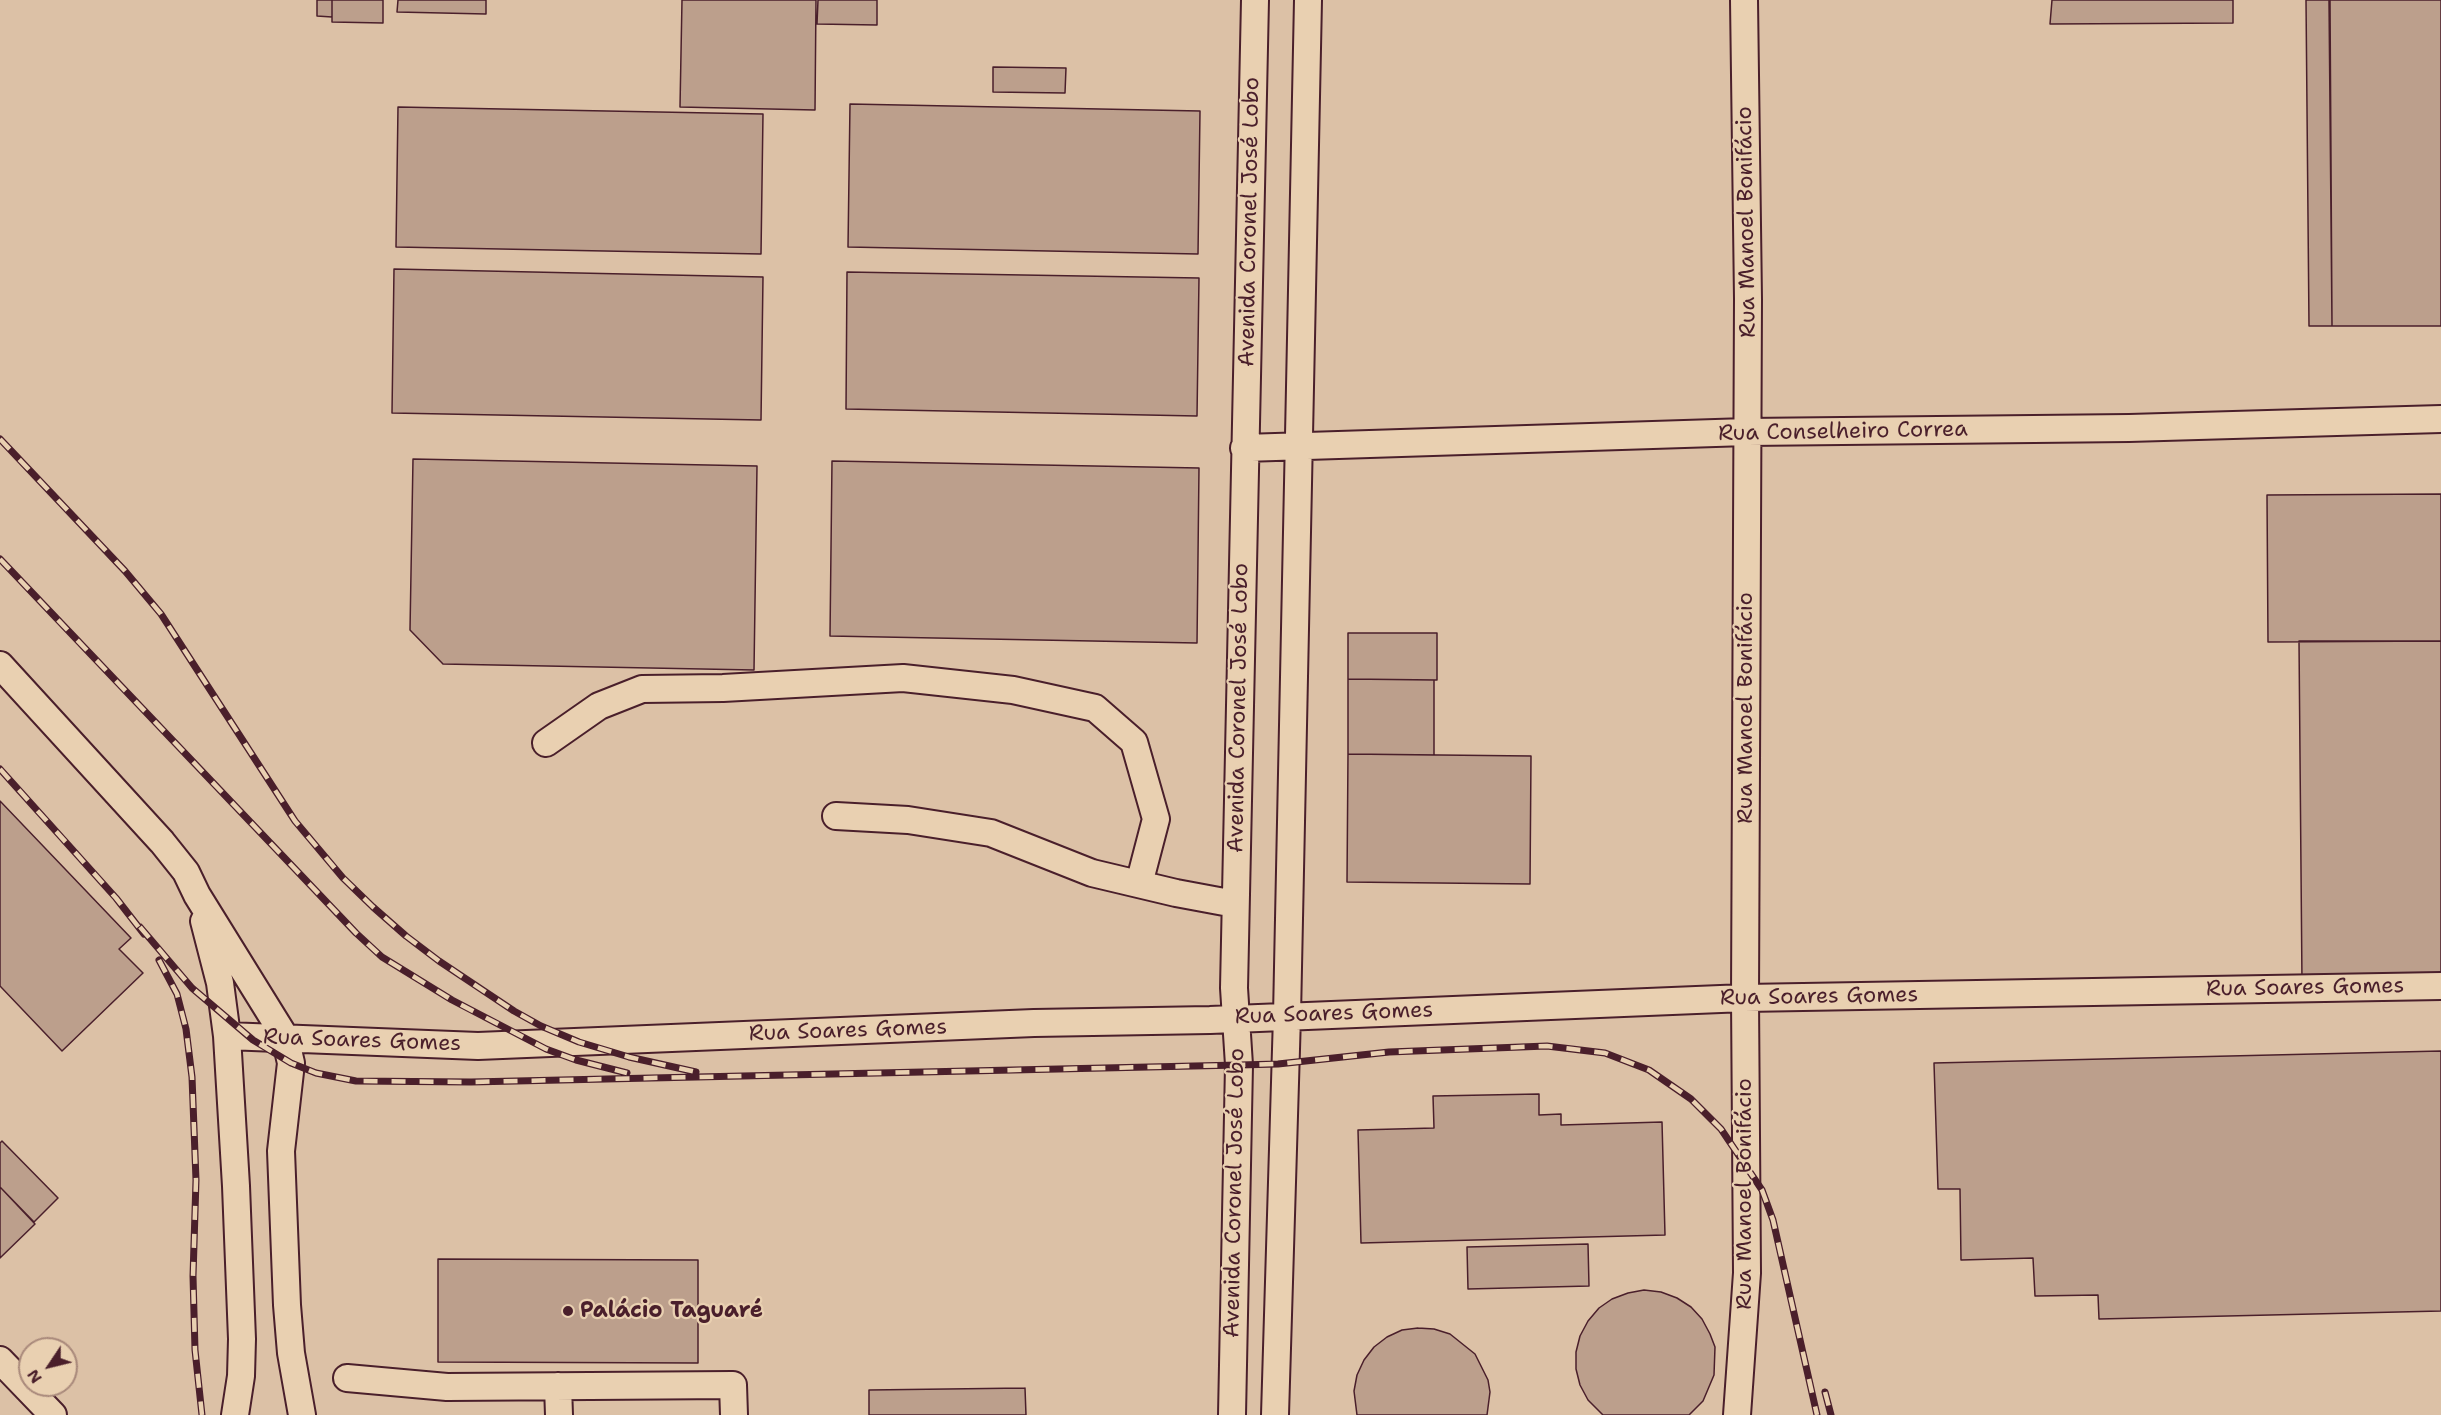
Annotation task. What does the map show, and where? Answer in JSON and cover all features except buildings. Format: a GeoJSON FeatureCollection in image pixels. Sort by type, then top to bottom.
{"type":"FeatureCollection","features":[{"type":"Feature","properties":{"kind":"street","name":"Avenida Coronel José Lobo"},"geometry":{"type":"LineString","coordinates":[[1232,1415],[1239,1065],[1234,988],[1235,904],[1256,0]]}},
{"type":"Feature","properties":{"kind":"street","name":"Avenida Coronel José Lobo"},"geometry":{"type":"LineString","coordinates":[[1275,1415],[1287,1016],[1308,0]]}},
{"type":"Feature","properties":{"kind":"street","name":"Rua Manoel Bonifácio"},"geometry":{"type":"LineString","coordinates":[[1737,1415],[1748,1273],[1745,998],[1748,300],[1744,0]]}},
{"type":"Feature","properties":{"kind":"street","name":"Rua Conselheiro Correa"},"geometry":{"type":"LineString","coordinates":[[1244,448],[1747,432],[2084,429],[2441,419]]}},
{"type":"Feature","properties":{"kind":"street"},"geometry":{"type":"LineString","coordinates":[[0,665],[162,842],[186,872],[197,895],[285,1037],[291,1063],[281,1151],[287,1305],[291,1353],[302,1415]]}},
{"type":"Feature","properties":{"kind":"street"},"geometry":{"type":"LineString","coordinates":[[546,743],[599,706],[642,688],[723,688],[903,678],[1013,690],[1095,708],[1134,742],[1155,819],[1139,884]]}},
{"type":"Feature","properties":{"kind":"street"},"geometry":{"type":"LineString","coordinates":[[837,816],[908,820],[991,833],[1092,873],[1235,904]]}},
{"type":"Feature","properties":{"kind":"street"},"geometry":{"type":"LineString","coordinates":[[197,895],[220,983],[227,1036],[242,1340],[241,1376],[235,1415]]}},
{"type":"Feature","properties":{"kind":"street","name":"Rua Soares Gomes"},"geometry":{"type":"LineString","coordinates":[[227,1036],[478,1046],[1034,1023],[1236,1018],[1745,998],[2441,986]]}},
{"type":"Feature","properties":{"kind":"street"},"geometry":{"type":"LineString","coordinates":[[0,1359],[53,1415]]}},
{"type":"Feature","properties":{"kind":"street"},"geometry":{"type":"LineString","coordinates":[[347,1378],[447,1387],[733,1385],[734,1415]]}},
{"type":"Feature","properties":{"kind":"street"},"geometry":{"type":"LineString","coordinates":[[558,1386],[559,1415]]}},
{"type":"Feature","properties":{"kind":"shaded area"},"geometry":{"type":"Polygon","coordinates":[[[0,0],[2441,0],[2441,1415],[0,1415],[0,0]]]}},
{"type":"Feature","properties":{"kind":"railway"},"geometry":{"type":"LineString","coordinates":[[0,439],[125,571],[161,614],[295,821],[343,878],[373,907],[439,961],[514,1011],[541,1026],[579,1042],[629,1057],[696,1072]]}},
{"type":"Feature","properties":{"kind":"railway"},"geometry":{"type":"LineString","coordinates":[[0,559],[356,933],[382,957],[452,1000],[546,1049],[576,1060],[627,1073]]}},
{"type":"Feature","properties":{"kind":"railway"},"geometry":{"type":"LineString","coordinates":[[0,769],[116,898],[144,934]]}},
{"type":"Feature","properties":{"kind":"railway"},"geometry":{"type":"LineString","coordinates":[[140,927],[192,988],[253,1040],[291,1063],[316,1073],[356,1081],[471,1082],[1278,1064],[1389,1052],[1547,1046],[1605,1053],[1649,1070],[1691,1099],[1721,1129],[1762,1190],[1773,1220],[1817,1415]]}},
{"type":"Feature","properties":{"kind":"railway"},"geometry":{"type":"LineString","coordinates":[[159,960],[177,994],[186,1029],[192,1077],[196,1180],[193,1276],[195,1350],[202,1415]]}},
{"type":"Feature","properties":{"kind":"railway"},"geometry":{"type":"LineString","coordinates":[[1825,1392],[1831,1415]]}},
{"type":"Feature","properties":{"kind":"place","name":"Palácio Taguaré"},"geometry":{"type":"Point","coordinates":[568,1311]}}]}
